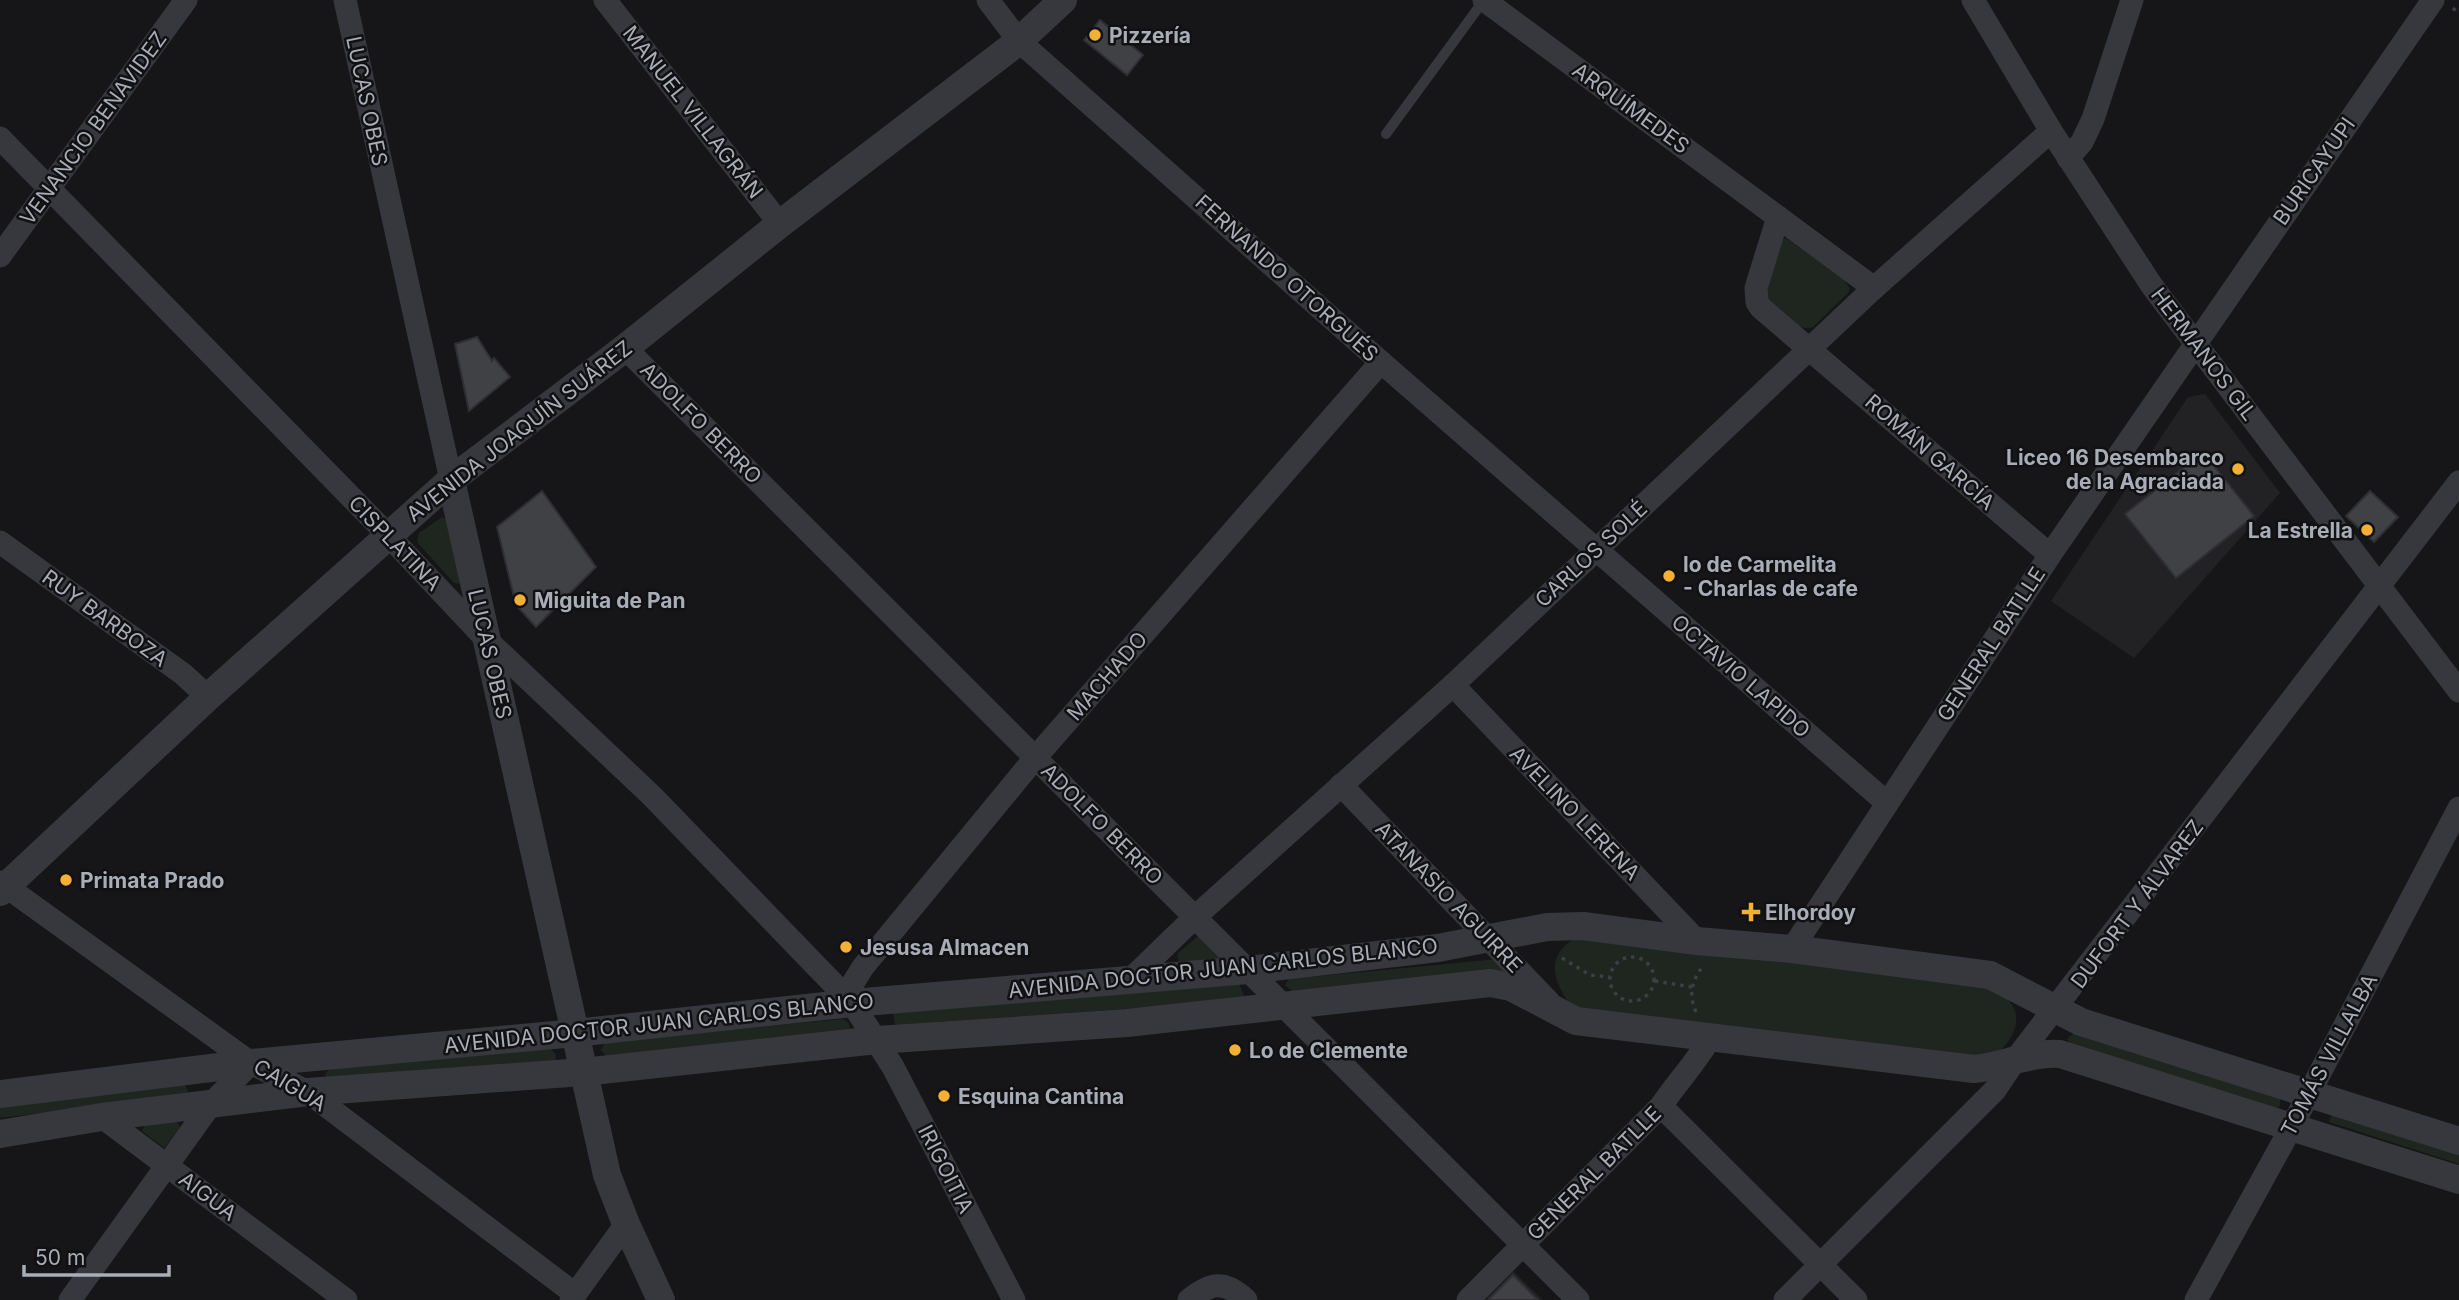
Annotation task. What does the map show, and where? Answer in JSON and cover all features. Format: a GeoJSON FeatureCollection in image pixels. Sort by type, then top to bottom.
{"type":"FeatureCollection","features":[{"type":"Feature","properties":{"kind":"street","name":"VENANCIO BENAVIDEZ"},"geometry":{"type":"LineString","coordinates":[[0,256],[186,0]]}},
{"type":"Feature","properties":{"kind":"street","name":"LUCAS OBES"},"geometry":{"type":"LineString","coordinates":[[345,0],[607,1175],[661,1300]]}},
{"type":"Feature","properties":{"kind":"street","name":"MANUEL VILLAGRÁN"},"geometry":{"type":"LineString","coordinates":[[605,0],[780,224]]}},
{"type":"Feature","properties":{"kind":"street","name":"FERNANDO OTORGUÉS"},"geometry":{"type":"LineString","coordinates":[[988,0],[1019,41],[1595,549]]}},
{"type":"Feature","properties":{"kind":"street","name":"AVENIDA JOAQUÍN SUÁREZ"},"geometry":{"type":"LineString","coordinates":[[2,887],[208,697],[451,480],[1019,41],[1063,0]]}},
{"type":"Feature","properties":{"kind":"street","name":"ARQUÍMEDES"},"geometry":{"type":"LineString","coordinates":[[1484,0],[1874,288]]}},
{"type":"Feature","properties":{"kind":"street","name":"HERMANOS GIL"},"geometry":{"type":"LineString","coordinates":[[1973,0],[2051,131],[2152,286],[2459,691]]}},
{"type":"Feature","properties":{"kind":"street"},"geometry":{"type":"LineString","coordinates":[[2068,158],[2082,142],[2093,119],[2132,0]]}},
{"type":"Feature","properties":{"kind":"street","name":"BURICAYUPI"},"geometry":{"type":"LineString","coordinates":[[2195,342],[2432,0]]}},
{"type":"Feature","properties":{"kind":"street","name":"CARLOS SOLÉ"},"geometry":{"type":"LineString","coordinates":[[1132,979],[1195,918],[1453,685],[1874,288],[2051,131]]}},
{"type":"Feature","properties":{"kind":"street","name":"CISPLATINA"},"geometry":{"type":"LineString","coordinates":[[0,138],[487,640],[652,796],[852,1003],[877,1040]]}},
{"type":"Feature","properties":{"kind":"street"},"geometry":{"type":"LineString","coordinates":[[1778,217],[1756,288],[1757,302],[1810,349]]}},
{"type":"Feature","properties":{"kind":"street","name":"GENERAL BATLLE"},"geometry":{"type":"LineString","coordinates":[[1792,948],[2050,555],[2195,342]]}},
{"type":"Feature","properties":{"kind":"street","name":"ADOLFO BERRO"},"geometry":{"type":"LineString","coordinates":[[625,348],[1578,1300]]}},
{"type":"Feature","properties":{"kind":"street","name":"ROMÁN GARCÍA"},"geometry":{"type":"LineString","coordinates":[[1810,349],[2050,555]]}},
{"type":"Feature","properties":{"kind":"street","name":"MACHADO"},"geometry":{"type":"LineString","coordinates":[[852,1003],[853,983],[863,967],[1035,758],[1381,362]]}},
{"type":"Feature","properties":{"kind":"street","name":"DUFORT Y ÁLVAREZ"},"geometry":{"type":"LineString","coordinates":[[1785,1300],[1995,1090],[2015,1060],[2459,482]]}},
{"type":"Feature","properties":{"kind":"street","name":"RUY BARBOZA"},"geometry":{"type":"LineString","coordinates":[[0,542],[183,674],[208,697]]}},
{"type":"Feature","properties":{"kind":"street","name":"OCTAVIO LAPIDO"},"geometry":{"type":"LineString","coordinates":[[1595,549],[1887,803]]}},
{"type":"Feature","properties":{"kind":"street","name":"AVELINO LERENA"},"geometry":{"type":"LineString","coordinates":[[1453,685],[1703,950]]}},
{"type":"Feature","properties":{"kind":"street","name":"ATANASIO AGUIRRE"},"geometry":{"type":"LineString","coordinates":[[1341,785],[1556,1010]]}},
{"type":"Feature","properties":{"kind":"street","name":"TOMÁS VILLALBA"},"geometry":{"type":"LineString","coordinates":[[2196,1300],[2292,1126],[2459,808]]}},
{"type":"Feature","properties":{"kind":"street","name":"CAIGUA"},"geometry":{"type":"LineString","coordinates":[[2,887],[251,1063],[308,1091],[573,1297]]}},
{"type":"Feature","properties":{"kind":"street","name":"AVENIDA DOCTOR JUAN CARLOS BLANCO"},"geometry":{"type":"LineString","coordinates":[[0,1094],[251,1063],[575,1033],[852,1003],[1248,970],[1438,948],[1547,927],[1583,926],[1703,950],[1792,948],[1990,975],[2081,1022],[2459,1141]]}},
{"type":"Feature","properties":{"kind":"street","name":"AVENIDA DOCTOR JUAN CARLOS BLANCO"},"geometry":{"type":"LineString","coordinates":[[0,1134],[102,1117],[308,1091],[583,1072],[877,1040],[1127,1023],[1490,983],[1511,987],[1576,1021],[1704,1028],[1975,1069],[1993,1067],[2039,1052],[2060,1054],[2459,1180]]}},
{"type":"Feature","properties":{"kind":"street","name":"GENERAL BATLLE"},"geometry":{"type":"LineString","coordinates":[[1468,1300],[1661,1106],[1677,1081],[1697,1060],[1704,1028]]}},
{"type":"Feature","properties":{"kind":"street","name":"IRIGOITIA"},"geometry":{"type":"LineString","coordinates":[[877,1040],[1014,1300]]}},
{"type":"Feature","properties":{"kind":"street"},"geometry":{"type":"LineString","coordinates":[[70,1300],[211,1104],[251,1063]]}},
{"type":"Feature","properties":{"kind":"street"},"geometry":{"type":"LineString","coordinates":[[1661,1106],[1856,1300]]}},
{"type":"Feature","properties":{"kind":"street","name":"AIGUA"},"geometry":{"type":"LineString","coordinates":[[102,1117],[346,1300]]}},
{"type":"Feature","properties":{"kind":"street"},"geometry":{"type":"LineString","coordinates":[[573,1297],[626,1224]]}},
{"type":"Feature","properties":{"kind":"street"},"geometry":{"type":"LineString","coordinates":[[1189,1300],[1212,1286],[1221,1285],[1229,1286],[1246,1300]]}},
{"type":"Feature","properties":{"kind":"lane"},"geometry":{"type":"LineString","coordinates":[[1385,134],[1484,0]]}},
{"type":"Feature","properties":{"kind":"path"},"geometry":{"type":"LineString","coordinates":[[1703,950],[1702,967],[1692,987],[1694,1008],[1704,1028]]}},
{"type":"Feature","properties":{"kind":"path"},"geometry":{"type":"LineString","coordinates":[[1631,957],[1648,963],[1655,981],[1650,992],[1634,1001],[1622,999],[1617,995],[1610,977],[1619,961],[1631,957]]}},
{"type":"Feature","properties":{"kind":"path"},"geometry":{"type":"LineString","coordinates":[[1562,958],[1590,975],[1610,977]]}},
{"type":"Feature","properties":{"kind":"path"},"geometry":{"type":"LineString","coordinates":[[1655,981],[1692,987]]}},
{"type":"Feature","properties":{"kind":"shaded area"},"geometry":{"type":"Polygon","coordinates":[[[1786,238],[1844,279],[1850,289],[1813,327],[1793,324],[1766,297],[1776,247],[1779,241],[1786,238]]]}},
{"type":"Feature","properties":{"kind":"shaded area"},"geometry":{"type":"Polygon","coordinates":[[[2205,394],[2280,493],[2134,658],[2051,601],[2188,397],[2205,394]]]}},
{"type":"Feature","properties":{"kind":"shaded area"},"geometry":{"type":"Polygon","coordinates":[[[442,517],[448,521],[462,581],[459,584],[454,583],[417,542],[419,533],[442,517]]]}},
{"type":"Feature","properties":{"kind":"shaded area"},"geometry":{"type":"Polygon","coordinates":[[[1580,936],[1984,987],[2008,1000],[2014,1008],[2016,1025],[2002,1049],[1987,1059],[1574,1009],[1560,989],[1555,969],[1560,951],[1580,936]]]}},
{"type":"Feature","properties":{"kind":"shaded area"},"geometry":{"type":"Polygon","coordinates":[[[1197,937],[1201,937],[1222,960],[1179,962],[1177,954],[1197,937]]]}},
{"type":"Feature","properties":{"kind":"shaded area"},"geometry":{"type":"Polygon","coordinates":[[[1498,959],[1505,971],[1502,974],[1293,992],[1285,985],[1289,979],[1498,959]]]}},
{"type":"Feature","properties":{"kind":"shaded area"},"geometry":{"type":"Polygon","coordinates":[[[1239,983],[1244,996],[1151,1007],[895,1025],[893,1013],[1239,983]]]}},
{"type":"Feature","properties":{"kind":"shaded area"},"geometry":{"type":"Polygon","coordinates":[[[843,1019],[849,1023],[850,1029],[606,1056],[601,1050],[605,1042],[843,1019]]]}},
{"type":"Feature","properties":{"kind":"shaded area"},"geometry":{"type":"Polygon","coordinates":[[[2074,1033],[2280,1097],[2280,1106],[2276,1109],[2070,1044],[2067,1039],[2074,1033]]]}},
{"type":"Feature","properties":{"kind":"shaded area"},"geometry":{"type":"Polygon","coordinates":[[[551,1049],[556,1055],[555,1061],[326,1077],[325,1074],[331,1068],[551,1049]]]}},
{"type":"Feature","properties":{"kind":"shaded area"},"geometry":{"type":"Polygon","coordinates":[[[185,1084],[188,1092],[184,1096],[0,1118],[0,1103],[185,1084]]]}},
{"type":"Feature","properties":{"kind":"shaded area"},"geometry":{"type":"Polygon","coordinates":[[[2333,1111],[2459,1151],[2459,1164],[2329,1122],[2333,1111]]]}},
{"type":"Feature","properties":{"kind":"shaded area"},"geometry":{"type":"Polygon","coordinates":[[[177,1121],[180,1127],[164,1148],[142,1131],[145,1124],[177,1121]]]}},
{"type":"Feature","properties":{"kind":"shaded area"},"geometry":{"type":"Polygon","coordinates":[[[1513,1271],[1543,1300],[1485,1300],[1513,1271]]]}},
{"type":"Feature","properties":{"kind":"building"},"geometry":{"type":"Polygon","coordinates":[[[1100,20],[1143,55],[1127,75],[1084,40],[1100,20]]]}},
{"type":"Feature","properties":{"kind":"building"},"geometry":{"type":"Polygon","coordinates":[[[477,337],[492,361],[494,358],[510,377],[469,411],[455,344],[477,337]]]}},
{"type":"Feature","properties":{"kind":"building"},"geometry":{"type":"Polygon","coordinates":[[[2203,452],[2254,516],[2176,578],[2125,514],[2203,452]]]}},
{"type":"Feature","properties":{"kind":"building"},"geometry":{"type":"Polygon","coordinates":[[[542,491],[596,567],[536,627],[516,605],[497,527],[542,491]]]}},
{"type":"Feature","properties":{"kind":"building"},"geometry":{"type":"Polygon","coordinates":[[[2370,491],[2398,517],[2374,542],[2346,516],[2370,491]]]}},
{"type":"Feature","properties":{"kind":"building"},"geometry":{"type":"Polygon","coordinates":[[[1513,1275],[1538,1300],[1488,1300],[1513,1275]]]}},
{"type":"Feature","properties":{"kind":"place","name":"Pizzería"},"geometry":{"type":"Point","coordinates":[1095,35]}},
{"type":"Feature","properties":{"kind":"place","name":"Liceo 16 Desembarco de la Agraciada"},"geometry":{"type":"Point","coordinates":[2238,469]}},
{"type":"Feature","properties":{"kind":"place","name":"La Estrella"},"geometry":{"type":"Point","coordinates":[2367,530]}},
{"type":"Feature","properties":{"kind":"place","name":"lo de Carmelita - Charlas de cafe"},"geometry":{"type":"Point","coordinates":[1669,576]}},
{"type":"Feature","properties":{"kind":"place","name":"Miguita de Pan"},"geometry":{"type":"Point","coordinates":[520,600]}},
{"type":"Feature","properties":{"kind":"place","name":"Primata Prado"},"geometry":{"type":"Point","coordinates":[66,880]}},
{"type":"Feature","properties":{"kind":"place","name":"Elhordoy"},"geometry":{"type":"Point","coordinates":[1751,912]}},
{"type":"Feature","properties":{"kind":"place","name":"Jesusa Almacen"},"geometry":{"type":"Point","coordinates":[846,947]}},
{"type":"Feature","properties":{"kind":"place","name":"Lo de Clemente"},"geometry":{"type":"Point","coordinates":[1235,1050]}},
{"type":"Feature","properties":{"kind":"place","name":"Esquina Cantina"},"geometry":{"type":"Point","coordinates":[944,1096]}}]}
